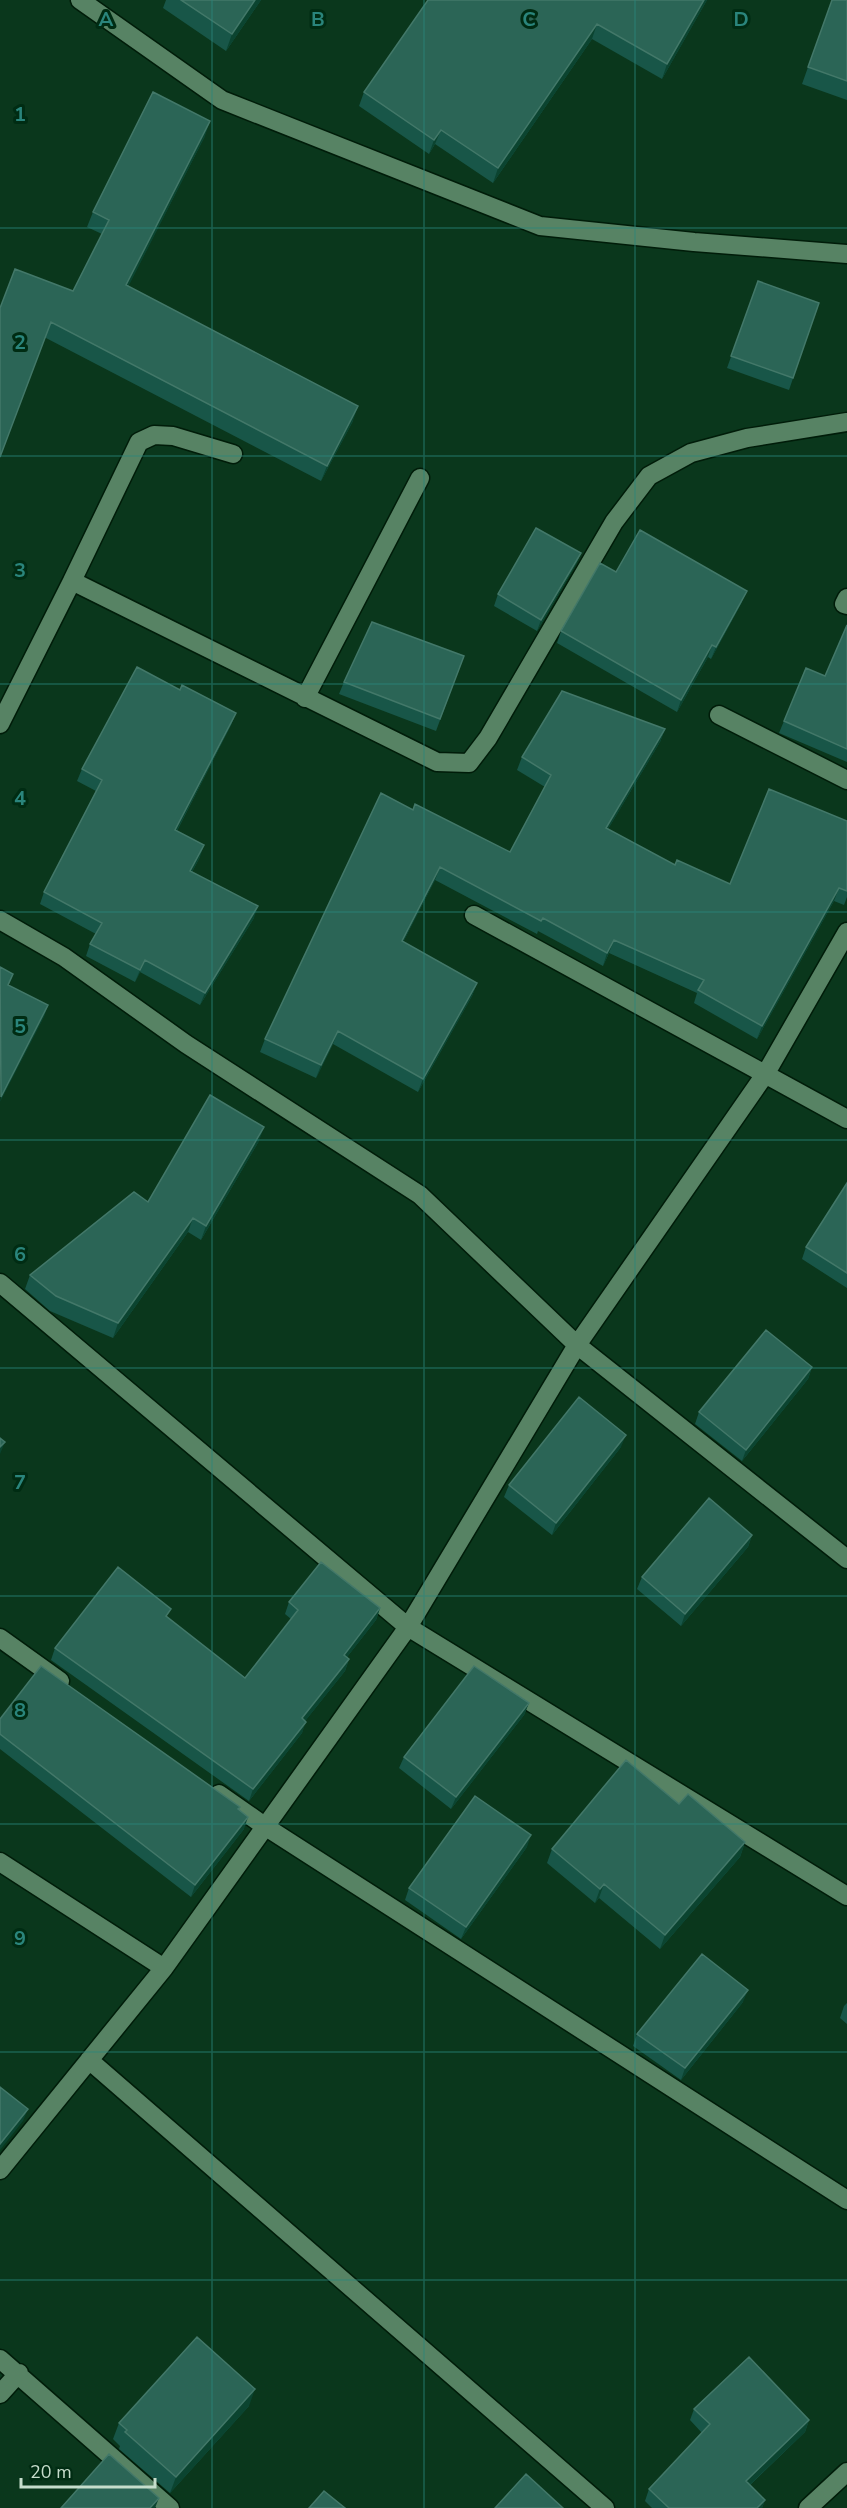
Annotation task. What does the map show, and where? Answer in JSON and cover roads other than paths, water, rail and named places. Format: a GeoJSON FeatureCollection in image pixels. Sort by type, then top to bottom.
{"type":"FeatureCollection","features":[{"type":"Feature","properties":{"kind":"street"},"geometry":{"type":"LineString","coordinates":[[81,0],[222,100],[540,226],[694,242],[847,254]]}},
{"type":"Feature","properties":{"kind":"street"},"geometry":{"type":"LineString","coordinates":[[72,581],[437,762],[469,763],[488,738],[614,522],[649,476],[691,453],[747,438],[847,422]]}},
{"type":"Feature","properties":{"kind":"street"},"geometry":{"type":"LineString","coordinates":[[0,724],[139,442],[154,435],[174,436],[233,454]]}},
{"type":"Feature","properties":{"kind":"street"},"geometry":{"type":"LineString","coordinates":[[305,698],[420,478]]}},
{"type":"Feature","properties":{"kind":"street"},"geometry":{"type":"LineString","coordinates":[[847,598],[844,604],[847,605]]}},
{"type":"Feature","properties":{"kind":"street"},"geometry":{"type":"LineString","coordinates":[[719,715],[847,780]]}},
{"type":"Feature","properties":{"kind":"street"},"geometry":{"type":"LineString","coordinates":[[474,915],[847,1119]]}},
{"type":"Feature","properties":{"kind":"street"},"geometry":{"type":"LineString","coordinates":[[0,921],[64,957],[186,1044],[420,1195],[577,1345],[847,1559]]}},
{"type":"Feature","properties":{"kind":"street"},"geometry":{"type":"LineString","coordinates":[[0,2170],[164,1968],[408,1627],[577,1345],[766,1073],[847,932]]}},
{"type":"Feature","properties":{"kind":"street"},"geometry":{"type":"LineString","coordinates":[[0,1283],[408,1627],[847,1896]]}},
{"type":"Feature","properties":{"kind":"street"},"geometry":{"type":"LineString","coordinates":[[0,1638],[76,1692]]}},
{"type":"Feature","properties":{"kind":"street"},"geometry":{"type":"LineString","coordinates":[[209,1787],[266,1827],[847,2200]]}},
{"type":"Feature","properties":{"kind":"street"},"geometry":{"type":"LineString","coordinates":[[0,1863],[164,1968]]}},
{"type":"Feature","properties":{"kind":"street"},"geometry":{"type":"LineString","coordinates":[[89,2060],[605,2508]]}},
{"type":"Feature","properties":{"kind":"street"},"geometry":{"type":"LineString","coordinates":[[0,2359],[19,2373],[170,2508]]}},
{"type":"Feature","properties":{"kind":"street"},"geometry":{"type":"LineString","coordinates":[[0,2394],[19,2373]]}},
{"type":"Feature","properties":{"kind":"street"},"geometry":{"type":"LineString","coordinates":[[808,2508],[847,2472]]}}]}
